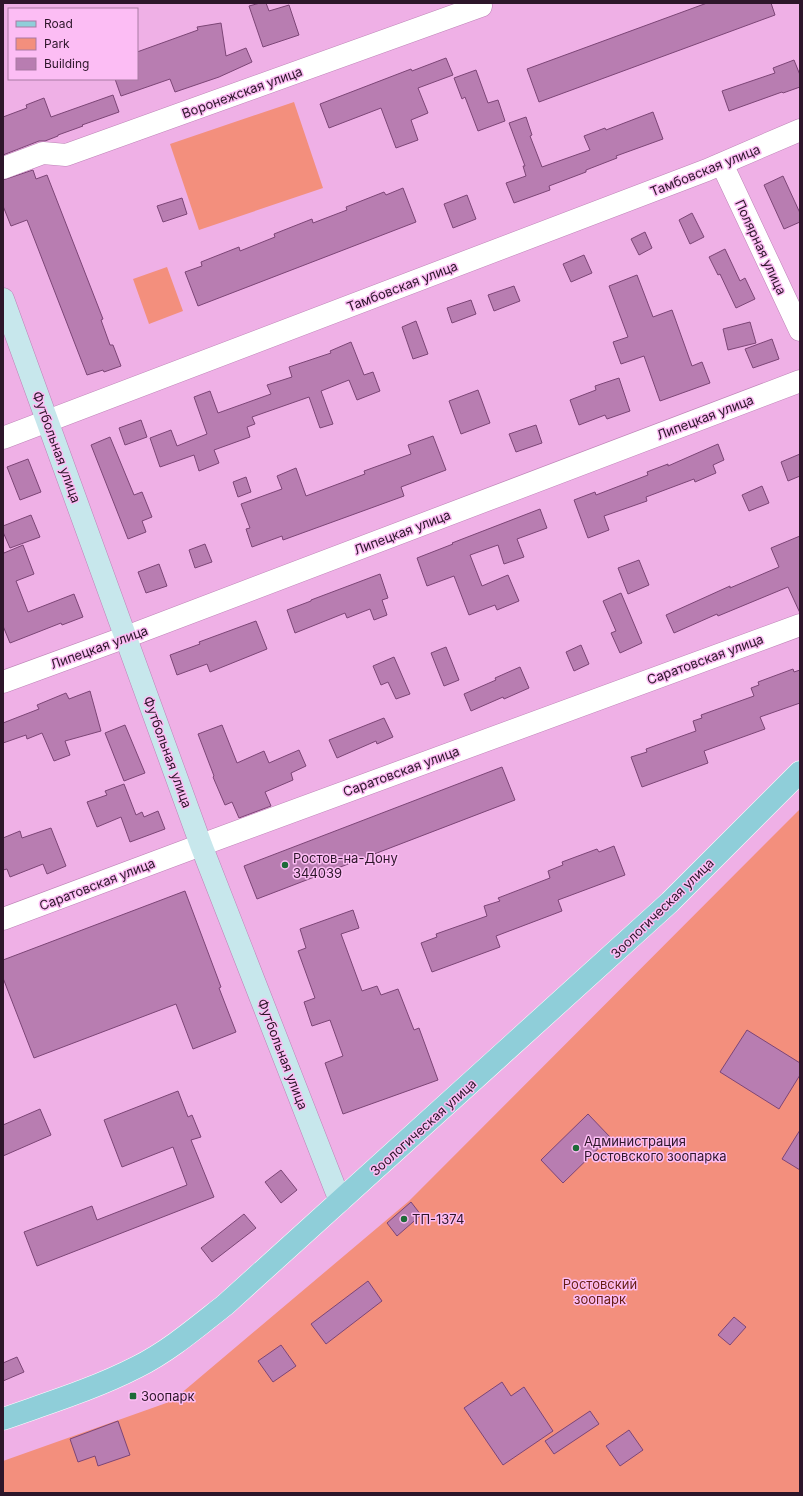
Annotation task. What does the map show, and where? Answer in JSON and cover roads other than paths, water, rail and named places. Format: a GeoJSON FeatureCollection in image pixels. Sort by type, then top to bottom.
{"type":"FeatureCollection","features":[{"type":"Feature","properties":{"kind":"main road","name":"Футбольная улица"},"geometry":{"type":"LineString","coordinates":[[3,299],[201,844],[340,1201]]}},
{"type":"Feature","properties":{"kind":"main road","name":"Зоологическая улица"},"geometry":{"type":"LineString","coordinates":[[3,1419],[93,1387],[132,1370],[176,1343],[225,1306],[670,902],[800,772]]}},
{"type":"Feature","properties":{"kind":"street","name":"Воронежская улица"},"geometry":{"type":"LineString","coordinates":[[3,168],[43,153],[66,155],[481,6]]}},
{"type":"Feature","properties":{"kind":"street","name":"Тамбовская улица"},"geometry":{"type":"LineString","coordinates":[[3,438],[722,164],[800,130]]}},
{"type":"Feature","properties":{"kind":"street","name":"Полярная улица"},"geometry":{"type":"LineString","coordinates":[[722,164],[800,330]]}},
{"type":"Feature","properties":{"kind":"street","name":"Липецкая улица"},"geometry":{"type":"LineString","coordinates":[[3,682],[126,637],[800,381]]}},
{"type":"Feature","properties":{"kind":"street","name":"Саратовская улица"},"geometry":{"type":"LineString","coordinates":[[3,920],[201,844],[800,625]]}},
{"type":"Feature","properties":{"kind":"place","name":"Ростов-на-Дону 344039"},"geometry":{"type":"Point","coordinates":[285,865]}},
{"type":"Feature","properties":{"kind":"place","name":"Администрация Ростовского зоопарка"},"geometry":{"type":"Point","coordinates":[576,1148]}},
{"type":"Feature","properties":{"kind":"place","name":"ТП-1374"},"geometry":{"type":"Point","coordinates":[404,1219]}},
{"type":"Feature","properties":{"kind":"place","name":"Зоопарк"},"geometry":{"type":"Point","coordinates":[133,1396]}},
{"type":"Feature","properties":{"kind":"park label","name":"Ростовский зоопарк"},"geometry":{"type":"Point","coordinates":[600,1292]}}]}
